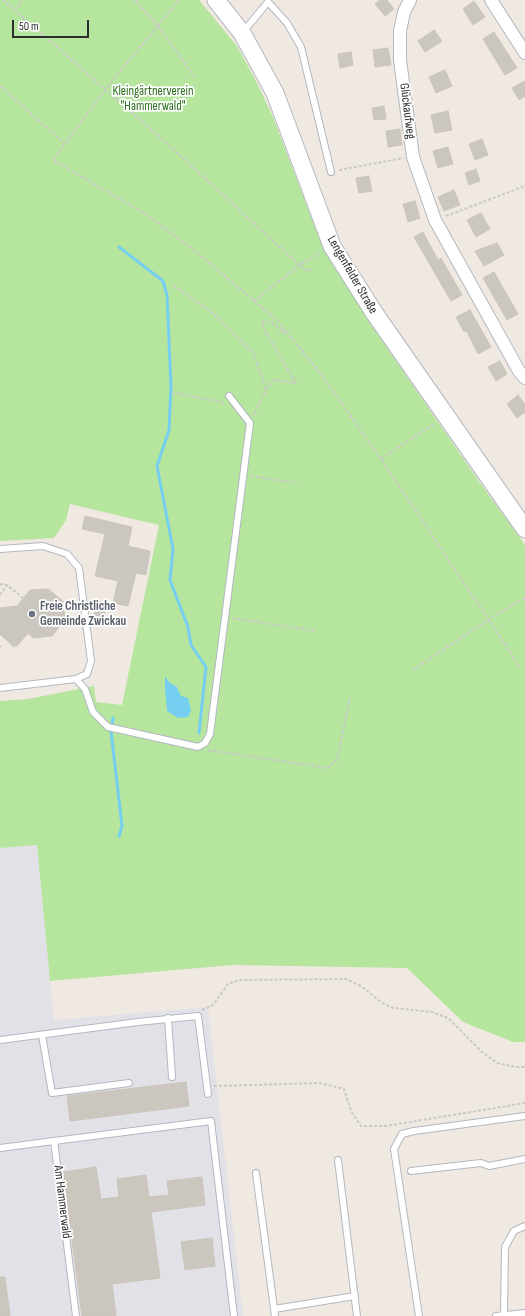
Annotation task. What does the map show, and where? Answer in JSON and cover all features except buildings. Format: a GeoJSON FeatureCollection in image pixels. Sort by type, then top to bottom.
{"type":"FeatureCollection","features":[{"type":"Feature","properties":{"kind":"main road","name":"Lengenfelder Straße"},"geometry":{"type":"LineString","coordinates":[[216,0],[242,34],[275,93],[332,246],[375,314],[525,529]]}},
{"type":"Feature","properties":{"kind":"street","name":"Glückaufweg"},"geometry":{"type":"LineString","coordinates":[[410,0],[404,12],[400,31],[400,60],[413,157],[435,220],[515,364],[525,378]]}},
{"type":"Feature","properties":{"kind":"street"},"geometry":{"type":"LineString","coordinates":[[491,0],[525,53]]}},
{"type":"Feature","properties":{"kind":"lane"},"geometry":{"type":"LineString","coordinates":[[242,34],[268,2],[287,22],[301,47],[331,172]]}},
{"type":"Feature","properties":{"kind":"lane"},"geometry":{"type":"LineString","coordinates":[[76,679],[84,689],[93,712],[108,727],[198,747],[205,744],[210,734],[250,423],[229,396]]}},
{"type":"Feature","properties":{"kind":"lane"},"geometry":{"type":"LineString","coordinates":[[0,549],[43,546],[67,554],[79,568],[91,661],[87,674],[76,679],[0,688]]}},
{"type":"Feature","properties":{"kind":"lane"},"geometry":{"type":"LineString","coordinates":[[0,1040],[168,1018],[198,1016],[208,1094]]}},
{"type":"Feature","properties":{"kind":"lane"},"geometry":{"type":"LineString","coordinates":[[168,1018],[172,1077]]}},
{"type":"Feature","properties":{"kind":"lane"},"geometry":{"type":"LineString","coordinates":[[42,1035],[52,1093],[129,1083]]}},
{"type":"Feature","properties":{"kind":"lane"},"geometry":{"type":"LineString","coordinates":[[419,1316],[394,1149],[402,1134],[414,1131],[525,1116]]}},
{"type":"Feature","properties":{"kind":"lane"},"geometry":{"type":"LineString","coordinates":[[0,1148],[211,1122],[234,1316]]}},
{"type":"Feature","properties":{"kind":"lane","name":"Am Hammerwald"},"geometry":{"type":"LineString","coordinates":[[54,1141],[76,1316]]}},
{"type":"Feature","properties":{"kind":"lane"},"geometry":{"type":"LineString","coordinates":[[411,1171],[480,1163],[489,1166],[525,1159]]}},
{"type":"Feature","properties":{"kind":"lane"},"geometry":{"type":"LineString","coordinates":[[338,1160],[357,1316]]}},
{"type":"Feature","properties":{"kind":"lane"},"geometry":{"type":"LineString","coordinates":[[256,1173],[275,1316]]}},
{"type":"Feature","properties":{"kind":"lane"},"geometry":{"type":"LineString","coordinates":[[504,1315],[505,1247],[514,1231],[525,1226]]}},
{"type":"Feature","properties":{"kind":"lane"},"geometry":{"type":"LineString","coordinates":[[274,1309],[355,1296]]}},
{"type":"Feature","properties":{"kind":"lane"},"geometry":{"type":"LineString","coordinates":[[496,1316],[525,1313]]}},
{"type":"Feature","properties":{"kind":"path"},"geometry":{"type":"LineString","coordinates":[[3,0],[305,270],[312,270]]}},
{"type":"Feature","properties":{"kind":"path"},"geometry":{"type":"LineString","coordinates":[[15,12],[22,0]]}},
{"type":"Feature","properties":{"kind":"path"},"geometry":{"type":"LineString","coordinates":[[135,0],[157,25],[195,77]]}},
{"type":"Feature","properties":{"kind":"path"},"geometry":{"type":"LineString","coordinates":[[179,0],[105,90],[64,143],[53,160],[148,215],[195,251],[277,320],[320,373],[381,459],[520,666]]}},
{"type":"Feature","properties":{"kind":"path"},"geometry":{"type":"LineString","coordinates":[[0,86],[64,143]]}},
{"type":"Feature","properties":{"kind":"path"},"geometry":{"type":"LineString","coordinates":[[331,172],[413,157]]}},
{"type":"Feature","properties":{"kind":"path"},"geometry":{"type":"LineString","coordinates":[[435,220],[525,186]]}},
{"type":"Feature","properties":{"kind":"path"},"geometry":{"type":"LineString","coordinates":[[254,301],[300,265],[320,253]]}},
{"type":"Feature","properties":{"kind":"path"},"geometry":{"type":"LineString","coordinates":[[174,286],[213,313],[254,354],[266,390]]}},
{"type":"Feature","properties":{"kind":"path"},"geometry":{"type":"LineString","coordinates":[[250,423],[266,390],[273,380],[296,383],[263,328],[263,321],[274,324],[284,333],[287,332]]}},
{"type":"Feature","properties":{"kind":"path"},"geometry":{"type":"LineString","coordinates":[[172,392],[236,406]]}},
{"type":"Feature","properties":{"kind":"path"},"geometry":{"type":"LineString","coordinates":[[381,459],[446,417]]}},
{"type":"Feature","properties":{"kind":"path"},"geometry":{"type":"LineString","coordinates":[[244,475],[297,483]]}},
{"type":"Feature","properties":{"kind":"path"},"geometry":{"type":"LineString","coordinates":[[0,584],[7,585],[23,598]]}},
{"type":"Feature","properties":{"kind":"path"},"geometry":{"type":"LineString","coordinates":[[0,595],[7,585]]}},
{"type":"Feature","properties":{"kind":"path"},"geometry":{"type":"LineString","coordinates":[[413,670],[489,619],[525,598]]}},
{"type":"Feature","properties":{"kind":"path"},"geometry":{"type":"LineString","coordinates":[[224,618],[316,631]]}},
{"type":"Feature","properties":{"kind":"path"},"geometry":{"type":"LineString","coordinates":[[198,747],[216,752],[328,768],[337,760],[350,698]]}},
{"type":"Feature","properties":{"kind":"path"},"geometry":{"type":"LineString","coordinates":[[198,1016],[201,1011],[213,1005],[228,984],[239,980],[346,979],[361,986],[382,1003],[393,1008],[432,1012],[448,1018],[482,1052],[497,1064],[525,1067]]}},
{"type":"Feature","properties":{"kind":"path"},"geometry":{"type":"LineString","coordinates":[[207,1086],[320,1083],[344,1089],[351,1111],[361,1126],[386,1126],[525,1103]]}},
{"type":"Feature","properties":{"kind":"shaded area"},"geometry":{"type":"Polygon","coordinates":[[[37,845],[54,1020],[208,1007],[243,1316],[0,1316],[0,848],[37,845]]]}},
{"type":"Feature","properties":{"kind":"green space","name":"Kleingärtnerverein \"Hammerwald\""},"geometry":{"type":"Polygon","coordinates":[[[0,0],[199,0],[237,46],[256,81],[273,117],[318,235],[367,319],[478,480],[525,545],[525,1042],[513,1042],[463,1022],[407,968],[233,965],[50,981],[37,845],[0,848],[0,701],[28,699],[94,686],[96,702],[122,705],[159,525],[70,504],[66,520],[54,538],[0,541],[0,0]]]}},
{"type":"Feature","properties":{"kind":"water"},"geometry":{"type":"Polygon","coordinates":[[[165,676],[170,683],[177,687],[181,696],[188,698],[191,710],[188,717],[178,718],[167,711],[165,676]]]}},
{"type":"Feature","properties":{"kind":"waterway"},"geometry":{"type":"LineString","coordinates":[[119,247],[163,281],[167,295],[171,386],[169,430],[157,466],[173,549],[170,580],[188,627],[191,645],[206,667],[199,733]]}},
{"type":"Feature","properties":{"kind":"waterway"},"geometry":{"type":"LineString","coordinates":[[112,725],[113,718]]}},
{"type":"Feature","properties":{"kind":"waterway"},"geometry":{"type":"LineString","coordinates":[[111,731],[122,826],[119,836]]}},
{"type":"Feature","properties":{"kind":"place","name":"Freie Christliche Gemeinde Zwickau"},"geometry":{"type":"Point","coordinates":[32,614]}}]}
